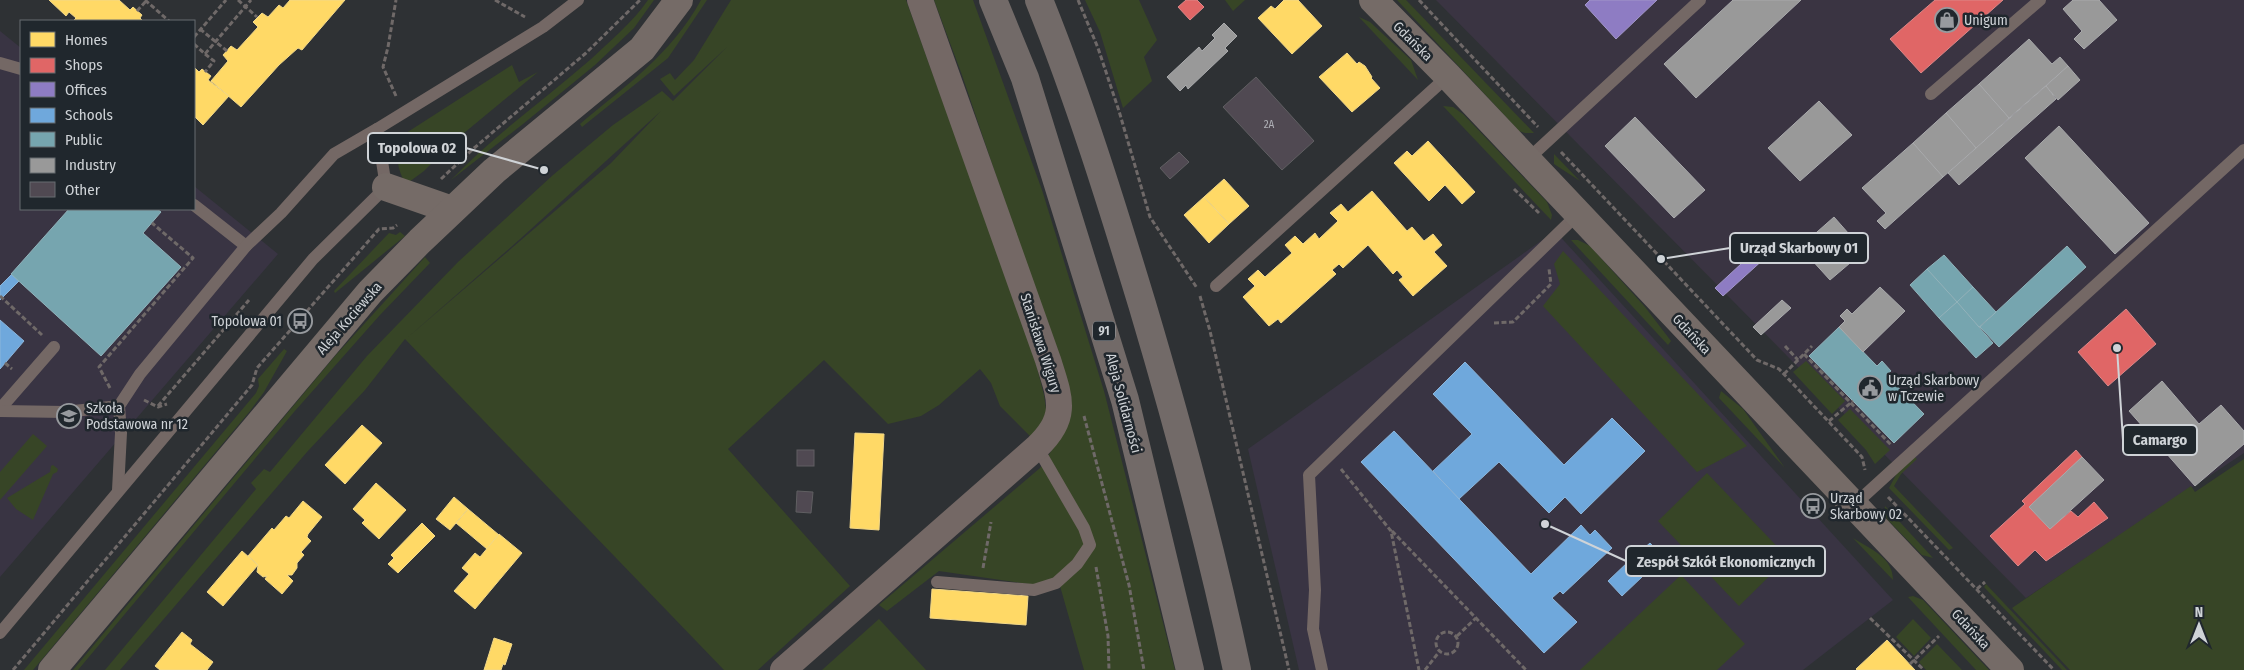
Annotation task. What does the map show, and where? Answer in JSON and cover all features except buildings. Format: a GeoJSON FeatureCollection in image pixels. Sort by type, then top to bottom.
{"type":"FeatureCollection","features":[{"type":"Feature","properties":{"kind":"main road","name":"Aleja Solidarności"},"geometry":{"type":"LineString","coordinates":[[993,0],[1025,78],[1125,400],[1190,670]]}},
{"type":"Feature","properties":{"kind":"main road"},"geometry":{"type":"LineString","coordinates":[[1039,0],[1118,225],[1170,396],[1218,582],[1237,670]]}},
{"type":"Feature","properties":{"kind":"street","name":"Aleja Kociewska"},"geometry":{"type":"LineString","coordinates":[[52,670],[370,292],[452,210],[542,130],[642,49],[679,0]]}},
{"type":"Feature","properties":{"kind":"street","name":"Stanisława Wigury"},"geometry":{"type":"LineString","coordinates":[[782,670],[1037,447],[1055,427],[1059,412],[1059,394],[920,0]]}},
{"type":"Feature","properties":{"kind":"street","name":"Gdańska"},"geometry":{"type":"LineString","coordinates":[[1373,0],[1448,76],[2010,670]]}},
{"type":"Feature","properties":{"kind":"street"},"geometry":{"type":"LineString","coordinates":[[386,187],[452,210]]}},
{"type":"Feature","properties":{"kind":"lane"},"geometry":{"type":"LineString","coordinates":[[118,490],[121,433],[119,406],[140,374],[246,246],[281,213],[334,154],[543,27],[578,0]]}},
{"type":"Feature","properties":{"kind":"lane"},"geometry":{"type":"LineString","coordinates":[[1527,160],[1700,0]]}},
{"type":"Feature","properties":{"kind":"lane"},"geometry":{"type":"LineString","coordinates":[[1930,94],[2040,0]]}},
{"type":"Feature","properties":{"kind":"lane"},"geometry":{"type":"LineString","coordinates":[[0,63],[20,69]]}},
{"type":"Feature","properties":{"kind":"lane"},"geometry":{"type":"LineString","coordinates":[[1216,286],[1448,76]]}},
{"type":"Feature","properties":{"kind":"lane"},"geometry":{"type":"LineString","coordinates":[[0,633],[313,259],[386,187],[377,129]]}},
{"type":"Feature","properties":{"kind":"lane"},"geometry":{"type":"LineString","coordinates":[[1854,505],[2244,150]]}},
{"type":"Feature","properties":{"kind":"lane"},"geometry":{"type":"LineString","coordinates":[[195,206],[246,246]]}},
{"type":"Feature","properties":{"kind":"lane"},"geometry":{"type":"LineString","coordinates":[[1322,670],[1313,629],[1314,590],[1309,475],[1578,214]]}},
{"type":"Feature","properties":{"kind":"lane"},"geometry":{"type":"LineString","coordinates":[[0,410],[54,347]]}},
{"type":"Feature","properties":{"kind":"lane"},"geometry":{"type":"LineString","coordinates":[[0,410],[65,412],[119,406]]}},
{"type":"Feature","properties":{"kind":"lane"},"geometry":{"type":"LineString","coordinates":[[937,582],[1034,590],[1056,583],[1078,564],[1090,545],[1084,528],[1037,447]]}},
{"type":"Feature","properties":{"kind":"path"},"geometry":{"type":"LineString","coordinates":[[137,11],[145,0],[168,20]]}},
{"type":"Feature","properties":{"kind":"path"},"geometry":{"type":"LineString","coordinates":[[195,36],[226,0]]}},
{"type":"Feature","properties":{"kind":"path"},"geometry":{"type":"LineString","coordinates":[[238,0],[257,17]]}},
{"type":"Feature","properties":{"kind":"path"},"geometry":{"type":"LineString","coordinates":[[205,54],[251,0]]}},
{"type":"Feature","properties":{"kind":"path"},"geometry":{"type":"LineString","coordinates":[[389,82],[382,67],[388,47],[396,0]]}},
{"type":"Feature","properties":{"kind":"path"},"geometry":{"type":"LineString","coordinates":[[495,0],[543,27]]}},
{"type":"Feature","properties":{"kind":"path"},"geometry":{"type":"LineString","coordinates":[[1078,0],[1098,48],[1119,111],[1150,217],[1195,283],[1200,298],[1210,331],[1289,670]]}},
{"type":"Feature","properties":{"kind":"path"},"geometry":{"type":"LineString","coordinates":[[1419,0],[1758,360],[1780,368],[1862,457],[1866,473],[1875,484],[2054,670]]}},
{"type":"Feature","properties":{"kind":"path"},"geometry":{"type":"LineString","coordinates":[[200,29],[227,51]]}},
{"type":"Feature","properties":{"kind":"path"},"geometry":{"type":"LineString","coordinates":[[195,45],[214,61],[205,72]]}},
{"type":"Feature","properties":{"kind":"path"},"geometry":{"type":"LineString","coordinates":[[119,406],[99,366],[193,258],[152,223]]}},
{"type":"Feature","properties":{"kind":"path"},"geometry":{"type":"LineString","coordinates":[[0,296],[54,347]]}},
{"type":"Feature","properties":{"kind":"path"},"geometry":{"type":"LineString","coordinates":[[158,407],[249,300]]}},
{"type":"Feature","properties":{"kind":"path"},"geometry":{"type":"LineString","coordinates":[[1785,346],[1798,360]]}},
{"type":"Feature","properties":{"kind":"path"},"geometry":{"type":"LineString","coordinates":[[1784,374],[1812,346]]}},
{"type":"Feature","properties":{"kind":"path"},"geometry":{"type":"LineString","coordinates":[[1804,354],[1852,402],[1904,459]]}},
{"type":"Feature","properties":{"kind":"path"},"geometry":{"type":"LineString","coordinates":[[1829,421],[1852,402]]}},
{"type":"Feature","properties":{"kind":"path"},"geometry":{"type":"LineString","coordinates":[[1330,454],[1391,531],[1524,670]]}},
{"type":"Feature","properties":{"kind":"path"},"geometry":{"type":"LineString","coordinates":[[980,586],[991,520]]}},
{"type":"Feature","properties":{"kind":"path"},"geometry":{"type":"LineString","coordinates":[[1391,531],[1419,670]]}},
{"type":"Feature","properties":{"kind":"path"},"geometry":{"type":"LineString","coordinates":[[1090,545],[1096,565],[1108,636],[1109,670]]}},
{"type":"Feature","properties":{"kind":"path"},"geometry":{"type":"LineString","coordinates":[[1977,589],[1985,582]]}},
{"type":"Feature","properties":{"kind":"path"},"geometry":{"type":"LineString","coordinates":[[1457,636],[1476,618]]}},
{"type":"Feature","properties":{"kind":"path"},"geometry":{"type":"LineString","coordinates":[[1870,618],[1915,659],[1924,670]]}},
{"type":"Feature","properties":{"kind":"path"},"geometry":{"type":"LineString","coordinates":[[1443,632],[1451,632],[1457,636],[1459,643],[1457,649],[1452,654],[1440,652],[1436,645],[1437,637],[1443,632]]}},
{"type":"Feature","properties":{"kind":"path"},"geometry":{"type":"LineString","coordinates":[[1910,664],[1939,636]]}},
{"type":"Feature","properties":{"kind":"path"},"geometry":{"type":"LineString","coordinates":[[1425,670],[1440,652]]}},
{"type":"Feature","properties":{"kind":"shaded area"},"geometry":{"type":"Polygon","coordinates":[[[1436,0],[2244,0],[2244,453],[2026,598],[1436,0]]]}},
{"type":"Feature","properties":{"kind":"shaded area","name":"Szkoła Podstawowa nr 12"},"geometry":{"type":"Polygon","coordinates":[[[0,31],[20,47],[20,210],[195,210],[195,187],[278,254],[0,577],[0,31]]]}},
{"type":"Feature","properties":{"kind":"shaded area"},"geometry":{"type":"Polygon","coordinates":[[[1555,231],[1893,600],[1803,670],[1299,670],[1248,449],[1555,231]]]}},
{"type":"Feature","properties":{"kind":"green space"},"geometry":{"type":"Polygon","coordinates":[[[648,0],[654,0],[634,28],[595,65],[451,180],[501,133],[590,60],[628,24],[648,0]]]}},
{"type":"Feature","properties":{"kind":"green space"},"geometry":{"type":"Polygon","coordinates":[[[701,0],[707,0],[668,58],[582,127],[580,124],[631,82],[662,53],[689,20],[701,0]]]}},
{"type":"Feature","properties":{"kind":"green space"},"geometry":{"type":"Polygon","coordinates":[[[731,0],[906,0],[1032,348],[1044,395],[1047,417],[1031,437],[1000,406],[991,383],[980,369],[939,405],[921,416],[888,424],[824,360],[728,449],[850,586],[758,670],[724,670],[405,339],[365,390],[307,452],[120,670],[105,670],[256,489],[251,483],[264,469],[270,472],[367,356],[458,262],[553,175],[613,125],[662,91],[673,101],[727,47],[674,96],[660,79],[670,73],[675,80],[694,60],[731,0]],[[661,111],[519,240],[407,338],[611,163],[661,111]]]}},
{"type":"Feature","properties":{"kind":"green space"},"geometry":{"type":"Polygon","coordinates":[[[934,0],[973,0],[1042,190],[1104,391],[1175,670],[1084,670],[1060,586],[1035,585],[939,571],[887,611],[879,605],[1040,468],[1066,429],[1069,391],[962,75],[934,0]]]}},
{"type":"Feature","properties":{"kind":"green space"},"geometry":{"type":"Polygon","coordinates":[[[1085,0],[1139,0],[1157,40],[1144,57],[1152,81],[1123,108],[1100,32],[1085,0]]]}},
{"type":"Feature","properties":{"kind":"green space"},"geometry":{"type":"Polygon","coordinates":[[[1225,0],[1245,0],[1233,11],[1225,0]]]}},
{"type":"Feature","properties":{"kind":"green space"},"geometry":{"type":"Polygon","coordinates":[[[1397,0],[1406,0],[1534,133],[1519,131],[1397,0]]]}},
{"type":"Feature","properties":{"kind":"green space"},"geometry":{"type":"Polygon","coordinates":[[[1359,17],[1370,22],[1411,60],[1418,80],[1359,17]]]}},
{"type":"Feature","properties":{"kind":"green space"},"geometry":{"type":"Polygon","coordinates":[[[512,65],[519,82],[538,72],[452,143],[424,171],[409,182],[403,179],[397,157],[403,135],[512,65]]]}},
{"type":"Feature","properties":{"kind":"green space"},"geometry":{"type":"Polygon","coordinates":[[[1443,106],[1453,107],[1463,114],[1547,202],[1552,215],[1551,220],[1443,106]]]}},
{"type":"Feature","properties":{"kind":"green space"},"geometry":{"type":"Polygon","coordinates":[[[1554,154],[1580,181],[1554,164],[1554,154]]]}},
{"type":"Feature","properties":{"kind":"green space"},"geometry":{"type":"Polygon","coordinates":[[[400,232],[405,236],[335,293],[334,291],[389,233],[396,235],[400,232]]]}},
{"type":"Feature","properties":{"kind":"green space"},"geometry":{"type":"Polygon","coordinates":[[[1571,240],[1578,240],[1590,246],[1645,307],[1671,341],[1668,345],[1571,240]]]}},
{"type":"Feature","properties":{"kind":"green space"},"geometry":{"type":"Polygon","coordinates":[[[1563,251],[1747,446],[1697,472],[1543,306],[1560,284],[1554,264],[1563,251]]]}},
{"type":"Feature","properties":{"kind":"green space"},"geometry":{"type":"Polygon","coordinates":[[[425,257],[430,263],[380,315],[294,412],[78,670],[73,670],[335,356],[425,257]]]}},
{"type":"Feature","properties":{"kind":"green space"},"geometry":{"type":"Polygon","coordinates":[[[284,349],[287,351],[264,392],[250,411],[33,670],[24,670],[256,393],[259,386],[258,379],[284,349]]]}},
{"type":"Feature","properties":{"kind":"green space"},"geometry":{"type":"Polygon","coordinates":[[[1806,361],[1845,401],[1832,414],[1793,372],[1806,361]]]}},
{"type":"Feature","properties":{"kind":"green space"},"geometry":{"type":"Polygon","coordinates":[[[1721,391],[1743,409],[1785,468],[1719,398],[1721,391]]]}},
{"type":"Feature","properties":{"kind":"green space"},"geometry":{"type":"Polygon","coordinates":[[[1850,409],[1890,450],[1875,464],[1866,450],[1838,420],[1850,409]]]}},
{"type":"Feature","properties":{"kind":"green space"},"geometry":{"type":"Polygon","coordinates":[[[33,434],[47,446],[0,500],[0,472],[33,434]]]}},
{"type":"Feature","properties":{"kind":"green space"},"geometry":{"type":"Polygon","coordinates":[[[1914,456],[1917,459],[1901,474],[1894,486],[1953,548],[1949,550],[1889,488],[1897,473],[1914,456]]]}},
{"type":"Feature","properties":{"kind":"green space"},"geometry":{"type":"Polygon","coordinates":[[[2244,459],[2244,670],[2070,670],[2012,608],[2191,486],[2195,492],[2244,459]]]}},
{"type":"Feature","properties":{"kind":"green space"},"geometry":{"type":"Polygon","coordinates":[[[53,465],[58,469],[57,472],[53,474],[33,520],[16,509],[7,498],[50,472],[53,465]]]}},
{"type":"Feature","properties":{"kind":"green space"},"geometry":{"type":"Polygon","coordinates":[[[1707,473],[1788,558],[1739,606],[1658,521],[1707,473]]]}},
{"type":"Feature","properties":{"kind":"green space"},"geometry":{"type":"Polygon","coordinates":[[[1885,506],[1933,558],[1922,555],[1887,519],[1884,513],[1885,506]]]}},
{"type":"Feature","properties":{"kind":"green space"},"geometry":{"type":"Polygon","coordinates":[[[1853,538],[1879,554],[1885,560],[1892,572],[1893,580],[1853,538]]]}},
{"type":"Feature","properties":{"kind":"green space"},"geometry":{"type":"Polygon","coordinates":[[[1681,575],[1745,644],[1717,670],[1580,670],[1681,575]]]}},
{"type":"Feature","properties":{"kind":"green space"},"geometry":{"type":"Polygon","coordinates":[[[1986,584],[2067,670],[2062,670],[1984,587],[1986,584]]]}},
{"type":"Feature","properties":{"kind":"green space"},"geometry":{"type":"Polygon","coordinates":[[[1913,596],[1923,600],[1989,670],[1976,670],[1908,597],[1913,596]]]}},
{"type":"Feature","properties":{"kind":"green space"},"geometry":{"type":"Polygon","coordinates":[[[879,619],[926,670],[822,670],[879,619]]]}},
{"type":"Feature","properties":{"kind":"green space"},"geometry":{"type":"Polygon","coordinates":[[[1913,619],[1931,638],[1914,656],[1896,637],[1913,619]]]}},
{"type":"Feature","properties":{"kind":"green space"},"geometry":{"type":"Polygon","coordinates":[[[1937,644],[1962,670],[1926,670],[1919,662],[1937,644]]]}},
{"type":"Feature","properties":{"kind":"place","name":"Unigum"},"geometry":{"type":"Point","coordinates":[1947,20]}},
{"type":"Feature","properties":{"kind":"place","name":"Topolowa 02"},"geometry":{"type":"Point","coordinates":[544,170]}},
{"type":"Feature","properties":{"kind":"place","name":"Urząd Skarbowy 01"},"geometry":{"type":"Point","coordinates":[1661,259]}},
{"type":"Feature","properties":{"kind":"place","name":"Topolowa 01"},"geometry":{"type":"Point","coordinates":[300,321]}},
{"type":"Feature","properties":{"kind":"place","name":"Camargo"},"geometry":{"type":"Point","coordinates":[2117,348]}},
{"type":"Feature","properties":{"kind":"place","name":"Urząd Skarbowy w Tczewie"},"geometry":{"type":"Point","coordinates":[1870,388]}},
{"type":"Feature","properties":{"kind":"place","name":"Szkoła Podstawowa nr 12"},"geometry":{"type":"Point","coordinates":[69,416]}},
{"type":"Feature","properties":{"kind":"place","name":"Urząd Skarbowy 02"},"geometry":{"type":"Point","coordinates":[1813,506]}},
{"type":"Feature","properties":{"kind":"place","name":"Zespół Szkół Ekonomicznych"},"geometry":{"type":"Point","coordinates":[1545,524]}}]}
